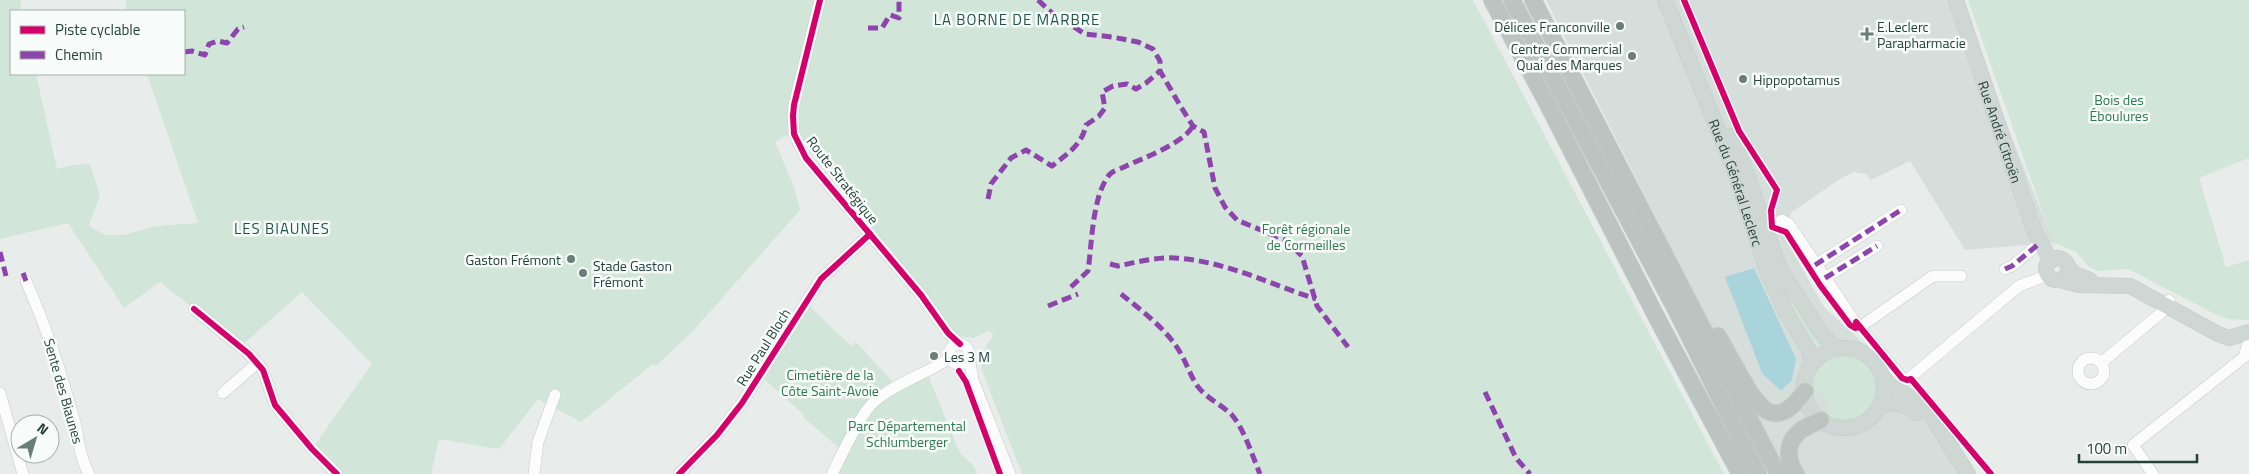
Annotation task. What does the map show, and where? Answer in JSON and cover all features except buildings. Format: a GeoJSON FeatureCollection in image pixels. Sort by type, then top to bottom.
{"type":"FeatureCollection","features":[{"type":"Feature","properties":{"kind":"highway"},"geometry":{"type":"LineString","coordinates":[[1492,0],[1740,474]]}},
{"type":"Feature","properties":{"kind":"highway"},"geometry":{"type":"LineString","coordinates":[[1512,0],[1675,308],[1758,474]]}},
{"type":"Feature","properties":{"kind":"highway"},"geometry":{"type":"LineString","coordinates":[[1533,0],[1643,209],[1757,404],[1764,410],[1772,412],[1787,410],[1796,403],[1805,391]]}},
{"type":"Feature","properties":{"kind":"highway"},"geometry":{"type":"LineString","coordinates":[[1643,209],[1671,269],[1778,474]]}},
{"type":"Feature","properties":{"kind":"highway"},"geometry":{"type":"LineString","coordinates":[[1796,474],[1789,460],[1790,443],[1800,431],[1821,420]]}},
{"type":"Feature","properties":{"kind":"main road","name":"Rue du Général Leclerc"},"geometry":{"type":"LineString","coordinates":[[1665,0],[1734,169],[1768,274],[1787,314],[1808,349],[1813,363]]}},
{"type":"Feature","properties":{"kind":"main road","name":"Rue du Général Leclerc"},"geometry":{"type":"LineString","coordinates":[[1675,0],[1742,162],[1779,267],[1819,330],[1831,344],[1838,348]]}},
{"type":"Feature","properties":{"kind":"main road","name":"Rue André Citroën"},"geometry":{"type":"LineString","coordinates":[[1956,0],[2012,168],[2040,243],[2057,271]]}},
{"type":"Feature","properties":{"kind":"main road"},"geometry":{"type":"LineString","coordinates":[[2057,271],[2079,285],[2118,281],[2168,302],[2224,336],[2238,337],[2249,333]]}},
{"type":"Feature","properties":{"kind":"main road"},"geometry":{"type":"LineString","coordinates":[[1838,348],[1853,348],[1867,355],[1878,366],[1884,380],[1884,394],[1879,408],[1868,420],[1850,427],[1835,426],[1821,420],[1812,410],[1805,391],[1807,374],[1813,363],[1826,352],[1838,348]]}},
{"type":"Feature","properties":{"kind":"main road"},"geometry":{"type":"LineString","coordinates":[[1884,380],[1921,405],[1930,414],[1968,474]]}},
{"type":"Feature","properties":{"kind":"main road"},"geometry":{"type":"LineString","coordinates":[[1879,408],[1891,403],[1908,406],[1947,442]]}},
{"type":"Feature","properties":{"kind":"street","name":"Route Stratégique"},"geometry":{"type":"LineString","coordinates":[[820,0],[794,105],[792,116],[794,134],[806,158],[921,295],[942,325],[955,354],[973,380]]}},
{"type":"Feature","properties":{"kind":"street"},"geometry":{"type":"LineString","coordinates":[[1816,265],[1901,210]]}},
{"type":"Feature","properties":{"kind":"street"},"geometry":{"type":"LineString","coordinates":[[1772,227],[1782,220],[1789,224],[1860,327],[1902,378],[1907,380],[2019,286],[2057,271]]}},
{"type":"Feature","properties":{"kind":"street","name":"Rue Paul Bloch"},"geometry":{"type":"LineString","coordinates":[[679,474],[717,435],[742,402],[821,279],[834,265],[870,234]]}},
{"type":"Feature","properties":{"kind":"street"},"geometry":{"type":"LineString","coordinates":[[2005,269],[2012,266],[2040,243]]}},
{"type":"Feature","properties":{"kind":"street"},"geometry":{"type":"LineString","coordinates":[[1825,278],[1876,246]]}},
{"type":"Feature","properties":{"kind":"street"},"geometry":{"type":"LineString","coordinates":[[1860,327],[1933,276],[1961,276]]}},
{"type":"Feature","properties":{"kind":"street","name":"Sente des Biaunes"},"geometry":{"type":"LineString","coordinates":[[26,281],[55,352],[84,466],[88,474]]}},
{"type":"Feature","properties":{"kind":"street"},"geometry":{"type":"LineString","coordinates":[[2101,363],[2162,312],[2168,302]]}},
{"type":"Feature","properties":{"kind":"street"},"geometry":{"type":"LineString","coordinates":[[194,309],[249,354],[257,363],[263,370],[275,405],[312,449],[338,474]]}},
{"type":"Feature","properties":{"kind":"street"},"geometry":{"type":"LineString","coordinates":[[2153,474],[2133,445],[2244,357],[2249,342]]}},
{"type":"Feature","properties":{"kind":"street","name":"Route Stratégique"},"geometry":{"type":"LineString","coordinates":[[955,354],[968,349],[973,380],[1010,474]]}},
{"type":"Feature","properties":{"kind":"street"},"geometry":{"type":"LineString","coordinates":[[832,474],[865,413],[875,400],[955,354]]}},
{"type":"Feature","properties":{"kind":"street"},"geometry":{"type":"LineString","coordinates":[[223,393],[257,363]]}},
{"type":"Feature","properties":{"kind":"street"},"geometry":{"type":"LineString","coordinates":[[0,393],[24,474]]}},
{"type":"Feature","properties":{"kind":"street"},"geometry":{"type":"LineString","coordinates":[[534,474],[538,442],[555,395]]}},
{"type":"Feature","properties":{"kind":"shaded area"},"geometry":{"type":"Polygon","coordinates":[[[1546,0],[1957,0],[2055,246],[2051,243],[1965,250],[1910,161],[1871,180],[1866,174],[1854,172],[1840,179],[1792,212],[1783,234],[1824,307],[1874,353],[1890,376],[1972,474],[1785,474],[1546,0]]]}},
{"type":"Feature","properties":{"kind":"green space","name":"Forêt régionale de Cormeilles"},"geometry":{"type":"Polygon","coordinates":[[[0,0],[20,0],[22,10],[10,10],[10,75],[36,75],[57,169],[72,165],[90,164],[100,195],[89,226],[105,235],[124,235],[156,226],[198,223],[147,75],[185,75],[185,10],[126,10],[126,0],[1473,0],[1724,474],[1022,474],[981,368],[982,354],[993,335],[988,331],[973,338],[958,336],[795,131],[775,142],[794,187],[800,210],[693,331],[656,366],[653,364],[581,422],[538,399],[499,449],[439,439],[431,474],[337,474],[312,449],[372,364],[302,292],[241,346],[160,282],[124,308],[68,223],[0,239],[0,0]]]}},
{"type":"Feature","properties":{"kind":"green space","name":"Bois des Éboulures"},"geometry":{"type":"Polygon","coordinates":[[[1968,0],[2249,0],[2249,158],[2199,178],[2226,267],[2249,260],[2249,320],[2228,319],[2213,313],[2128,269],[2098,271],[2089,267],[2076,252],[2053,242],[1968,0]]]}},
{"type":"Feature","properties":{"kind":"green space"},"geometry":{"type":"Polygon","coordinates":[[[1773,270],[1827,345],[1814,353],[1773,270]]]}},
{"type":"Feature","properties":{"kind":"green space","name":"Cimetière de la Côte Saint-Avoie"},"geometry":{"type":"Polygon","coordinates":[[[808,305],[851,346],[856,342],[894,383],[875,393],[864,406],[840,449],[803,417],[804,415],[764,379],[808,305]]]}},
{"type":"Feature","properties":{"kind":"green space"},"geometry":{"type":"Polygon","coordinates":[[[1841,355],[1859,358],[1870,367],[1875,380],[1875,393],[1870,406],[1860,416],[1846,420],[1828,416],[1828,402],[1820,393],[1812,388],[1820,366],[1829,359],[1841,355]]]}},
{"type":"Feature","properties":{"kind":"green space","name":"Parc Départemental Schlumberger"},"geometry":{"type":"Polygon","coordinates":[[[927,373],[960,453],[974,466],[977,474],[834,474],[877,404],[927,373]]]}},
{"type":"Feature","properties":{"kind":"water"},"geometry":{"type":"Polygon","coordinates":[[[1754,268],[1796,359],[1792,380],[1781,391],[1762,373],[1725,277],[1754,268]]]}},
{"type":"Feature","properties":{"kind":"marked path"},"geometry":{"type":"LineString","coordinates":[[868,28],[882,28],[890,15],[899,18],[899,0]]}},
{"type":"Feature","properties":{"kind":"marked path"},"geometry":{"type":"LineString","coordinates":[[1038,0],[1052,13],[1085,34],[1138,42],[1153,49],[1160,61],[1160,71],[1181,107],[1193,126],[1204,132],[1215,188],[1225,207],[1237,220],[1285,240],[1302,256],[1317,306],[1348,347]]}},
{"type":"Feature","properties":{"kind":"marked path"},"geometry":{"type":"LineString","coordinates":[[185,52],[192,51],[205,55],[209,44],[218,41],[227,43],[238,29],[244,27]]}},
{"type":"Feature","properties":{"kind":"marked path"},"geometry":{"type":"LineString","coordinates":[[988,199],[991,184],[1011,158],[1026,150],[1052,166],[1077,144],[1086,125],[1099,116],[1105,108],[1102,92],[1113,86],[1127,84],[1136,89],[1160,71]]}},
{"type":"Feature","properties":{"kind":"marked path"},"geometry":{"type":"LineString","coordinates":[[1071,287],[1088,271],[1096,207],[1104,183],[1110,174],[1172,145],[1188,133],[1193,126]]}},
{"type":"Feature","properties":{"kind":"marked path"},"geometry":{"type":"LineString","coordinates":[[1815,265],[1901,210]]}},
{"type":"Feature","properties":{"kind":"marked path"},"geometry":{"type":"LineString","coordinates":[[2005,269],[2012,266],[2040,243]]}},
{"type":"Feature","properties":{"kind":"marked path"},"geometry":{"type":"LineString","coordinates":[[1825,278],[1877,246]]}},
{"type":"Feature","properties":{"kind":"marked path"},"geometry":{"type":"LineString","coordinates":[[0,252],[6,276]]}},
{"type":"Feature","properties":{"kind":"marked path"},"geometry":{"type":"LineString","coordinates":[[1110,264],[1118,266],[1168,258],[1194,260],[1229,268],[1316,299]]}},
{"type":"Feature","properties":{"kind":"marked path"},"geometry":{"type":"LineString","coordinates":[[23,273],[26,281]]}},
{"type":"Feature","properties":{"kind":"marked path"},"geometry":{"type":"LineString","coordinates":[[1048,306],[1078,294]]}},
{"type":"Feature","properties":{"kind":"marked path"},"geometry":{"type":"LineString","coordinates":[[1121,294],[1162,329],[1176,345],[1199,388],[1237,421],[1260,474]]}},
{"type":"Feature","properties":{"kind":"marked path"},"geometry":{"type":"LineString","coordinates":[[1485,392],[1516,458],[1530,474]]}},
{"type":"Feature","properties":{"kind":"cycle path"},"geometry":{"type":"LineString","coordinates":[[820,0],[794,105],[794,134],[806,158],[921,295],[948,333],[960,344]]}},
{"type":"Feature","properties":{"kind":"cycle path"},"geometry":{"type":"LineString","coordinates":[[1684,0],[1739,131],[1777,190],[1771,210],[1772,227],[1786,232],[1820,285],[1850,325],[1855,328],[1860,327]]}},
{"type":"Feature","properties":{"kind":"cycle path"},"geometry":{"type":"LineString","coordinates":[[679,474],[717,435],[742,403],[821,279],[870,234]]}},
{"type":"Feature","properties":{"kind":"cycle path"},"geometry":{"type":"LineString","coordinates":[[194,309],[249,354],[263,370],[275,405],[312,449],[337,474]]}},
{"type":"Feature","properties":{"kind":"cycle path"},"geometry":{"type":"LineString","coordinates":[[1856,322],[1902,378],[1911,379],[1991,474]]}},
{"type":"Feature","properties":{"kind":"cycle path"},"geometry":{"type":"LineString","coordinates":[[959,371],[966,382],[1000,474]]}},
{"type":"Feature","properties":{"kind":"place","name":"Délices Franconville"},"geometry":{"type":"Point","coordinates":[1620,26]}},
{"type":"Feature","properties":{"kind":"place","name":"E.Leclerc Parapharmacie"},"geometry":{"type":"Point","coordinates":[1867,34]}},
{"type":"Feature","properties":{"kind":"place","name":"Centre Commercial Quai des Marques"},"geometry":{"type":"Point","coordinates":[1632,56]}},
{"type":"Feature","properties":{"kind":"place","name":"Hippopotamus"},"geometry":{"type":"Point","coordinates":[1743,79]}},
{"type":"Feature","properties":{"kind":"place","name":"Gaston Frémont"},"geometry":{"type":"Point","coordinates":[571,259]}},
{"type":"Feature","properties":{"kind":"place","name":"Stade Gaston Frémont"},"geometry":{"type":"Point","coordinates":[583,273]}},
{"type":"Feature","properties":{"kind":"place","name":"Les 3 M"},"geometry":{"type":"Point","coordinates":[934,356]}},
{"type":"Feature","properties":{"kind":"district","name":"LA BORNE DE MARBRE"},"geometry":{"type":"Point","coordinates":[1017,19]}},
{"type":"Feature","properties":{"kind":"district","name":"LES BIAUNES"},"geometry":{"type":"Point","coordinates":[282,228]}}]}
